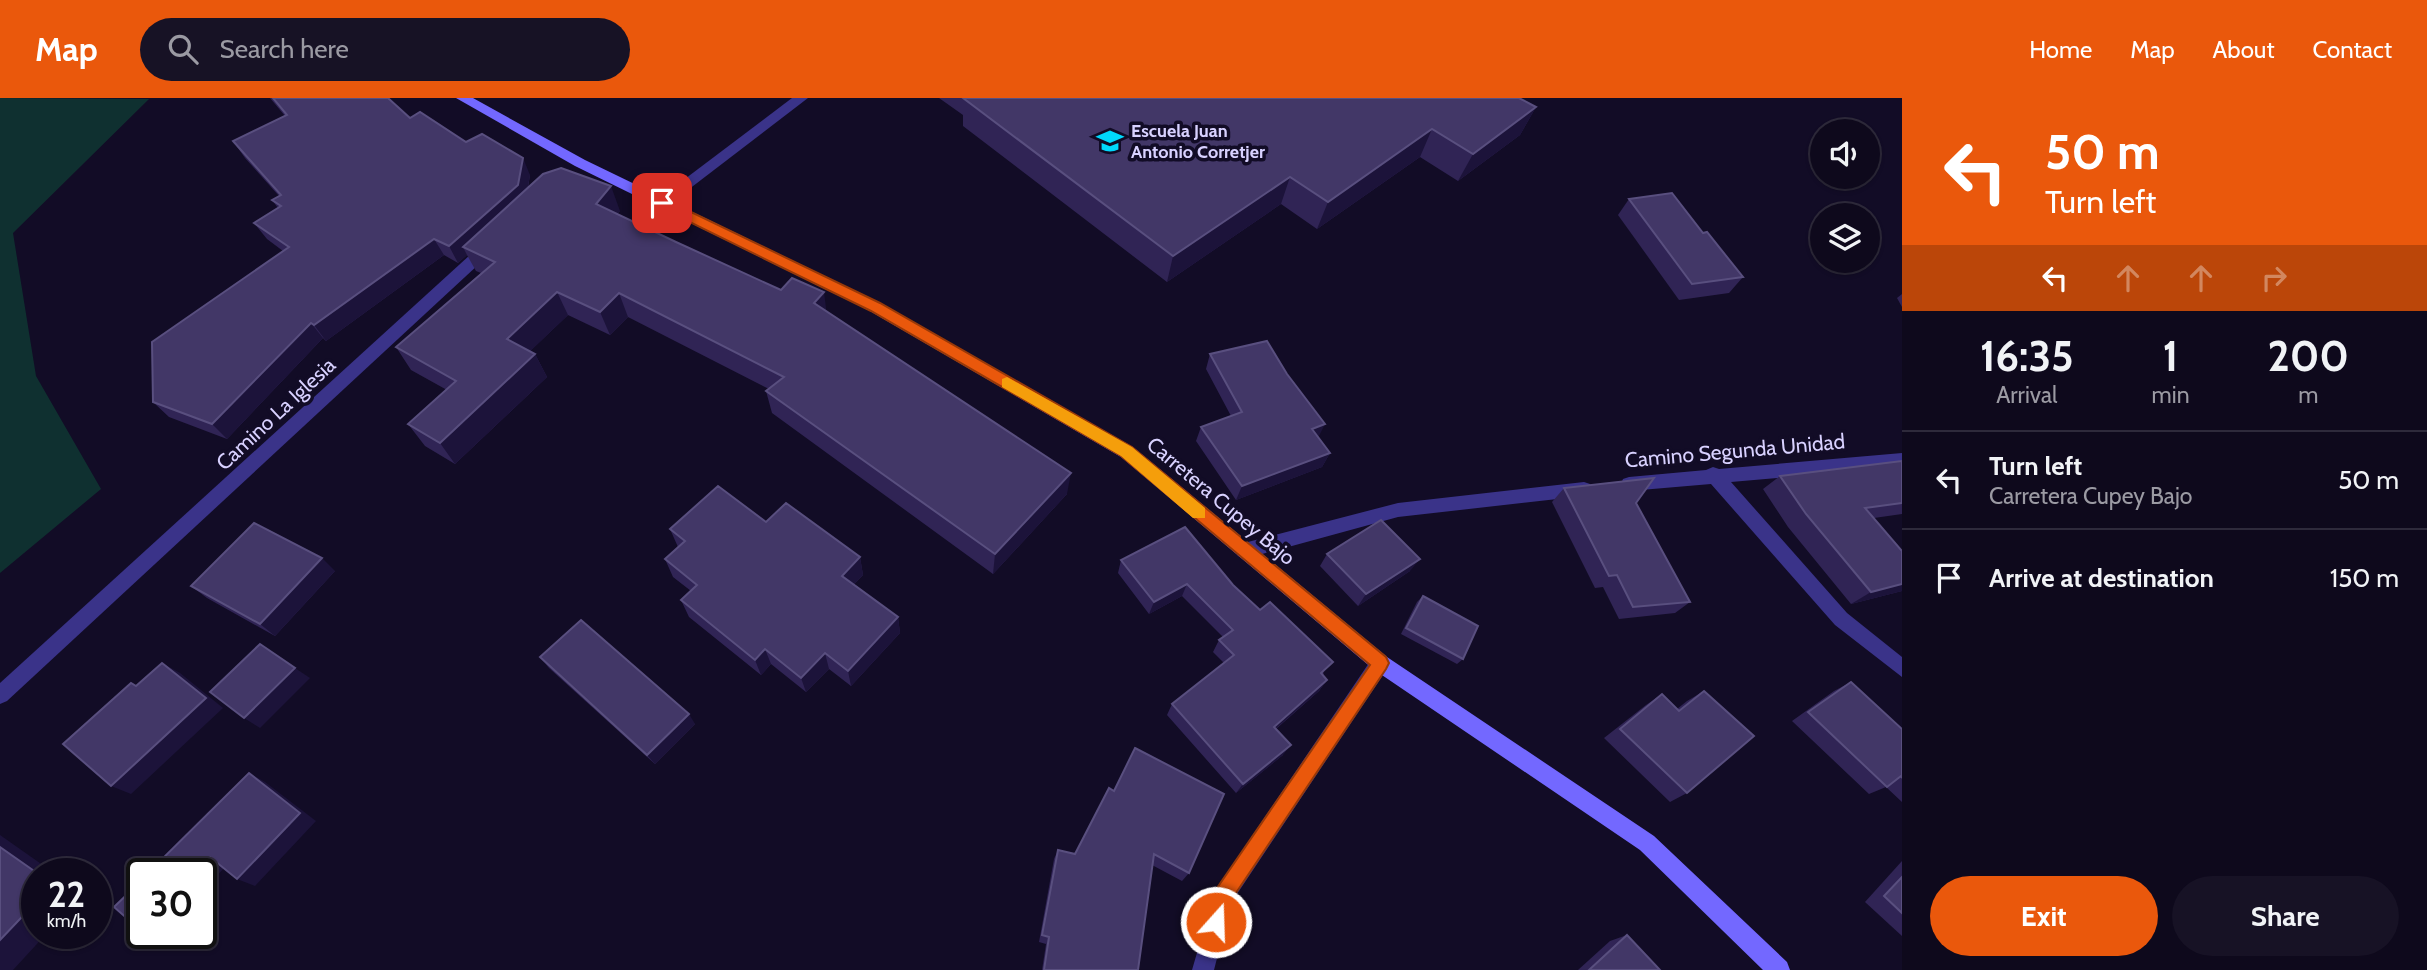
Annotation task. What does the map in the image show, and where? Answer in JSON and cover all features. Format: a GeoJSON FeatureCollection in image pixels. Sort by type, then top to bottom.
{"type":"FeatureCollection","features":[{"type":"Feature","properties":{"kind":"street","name":"Carretera Cupey Bajo"},"geometry":{"type":"LineString","coordinates":[[463,98],[575,168],[662,203],[876,307],[1127,452],[1380,663],[1647,844],[1779,970]]}},
{"type":"Feature","properties":{"kind":"street"},"geometry":{"type":"LineString","coordinates":[[662,203],[801,98]]}},
{"type":"Feature","properties":{"kind":"street","name":"Camino La Iglesia"},"geometry":{"type":"LineString","coordinates":[[0,695],[498,238]]}},
{"type":"Feature","properties":{"kind":"street","name":"Camino Segunda Unidad"},"geometry":{"type":"LineString","coordinates":[[1244,551],[1398,510],[1713,474],[1902,460]]}},
{"type":"Feature","properties":{"kind":"street"},"geometry":{"type":"LineString","coordinates":[[1713,474],[1840,620],[1902,668]]}},
{"type":"Feature","properties":{"kind":"street"},"geometry":{"type":"LineString","coordinates":[[1203,970],[1222,898],[1380,663]]}},
{"type":"Feature","properties":{"kind":"green space"},"geometry":{"type":"Polygon","coordinates":[[[0,98],[149,99],[13,233],[36,376],[101,489],[0,573],[0,98]]]}},
{"type":"Feature","properties":{"kind":"building"},"geometry":{"type":"Polygon","coordinates":[[[273,98],[388,98],[410,118],[420,112],[466,142],[482,134],[523,158],[518,185],[449,246],[434,239],[314,325],[311,323],[212,424],[153,402],[152,342],[289,247],[254,223],[281,206],[272,200],[281,195],[233,141],[287,115],[273,98]]]}},
{"type":"Feature","properties":{"kind":"building"},"geometry":{"type":"Polygon","coordinates":[[[963,98],[1519,98],[1536,107],[1473,154],[1432,129],[1328,202],[1290,177],[1173,256],[963,98]]]}},
{"type":"Feature","properties":{"kind":"building"},"geometry":{"type":"Polygon","coordinates":[[[561,168],[611,186],[596,204],[676,242],[781,290],[792,278],[824,292],[814,303],[1071,473],[995,554],[766,391],[784,377],[619,293],[600,312],[557,292],[507,339],[535,354],[440,443],[408,424],[456,381],[396,347],[495,262],[463,247],[543,174],[561,168]]]}},
{"type":"Feature","properties":{"kind":"building"},"geometry":{"type":"Polygon","coordinates":[[[1672,193],[1703,233],[1707,232],[1743,277],[1692,284],[1629,199],[1672,193]]]}},
{"type":"Feature","properties":{"kind":"building"},"geometry":{"type":"Polygon","coordinates":[[[1267,341],[1287,374],[1325,424],[1312,429],[1330,453],[1242,486],[1201,427],[1242,412],[1210,354],[1267,341]]]}},
{"type":"Feature","properties":{"kind":"building"},"geometry":{"type":"Polygon","coordinates":[[[1902,461],[1902,503],[1865,508],[1902,551],[1902,584],[1871,592],[1806,514],[1780,476],[1902,461]]]}},
{"type":"Feature","properties":{"kind":"building"},"geometry":{"type":"Polygon","coordinates":[[[1654,478],[1636,503],[1690,602],[1633,607],[1617,575],[1609,576],[1564,488],[1654,478]]]}},
{"type":"Feature","properties":{"kind":"building"},"geometry":{"type":"Polygon","coordinates":[[[718,486],[766,522],[786,503],[860,557],[842,576],[898,617],[848,671],[825,653],[801,678],[765,649],[755,660],[681,600],[697,585],[665,559],[685,541],[670,529],[718,486]]]}},
{"type":"Feature","properties":{"kind":"building"},"geometry":{"type":"Polygon","coordinates":[[[1381,520],[1420,559],[1366,594],[1327,554],[1381,520]]]}},
{"type":"Feature","properties":{"kind":"building"},"geometry":{"type":"Polygon","coordinates":[[[254,523],[322,558],[260,624],[191,586],[254,523]]]}},
{"type":"Feature","properties":{"kind":"building"},"geometry":{"type":"Polygon","coordinates":[[[1185,527],[1233,585],[1260,610],[1270,602],[1333,662],[1321,673],[1327,680],[1274,727],[1291,745],[1243,784],[1172,704],[1234,655],[1219,640],[1233,630],[1187,584],[1154,602],[1121,560],[1185,527]]]}},
{"type":"Feature","properties":{"kind":"building"},"geometry":{"type":"Polygon","coordinates":[[[1423,596],[1478,626],[1463,659],[1406,628],[1423,596]]]}},
{"type":"Feature","properties":{"kind":"building"},"geometry":{"type":"Polygon","coordinates":[[[581,620],[689,714],[647,755],[540,657],[581,620]]]}},
{"type":"Feature","properties":{"kind":"building"},"geometry":{"type":"Polygon","coordinates":[[[260,644],[295,668],[244,718],[210,692],[260,644]]]}},
{"type":"Feature","properties":{"kind":"building"},"geometry":{"type":"Polygon","coordinates":[[[162,663],[206,698],[111,786],[63,744],[131,683],[136,686],[162,663]]]}},
{"type":"Feature","properties":{"kind":"building"},"geometry":{"type":"Polygon","coordinates":[[[1851,682],[1902,729],[1902,778],[1901,776],[1887,787],[1808,712],[1851,682]]]}},
{"type":"Feature","properties":{"kind":"building"},"geometry":{"type":"Polygon","coordinates":[[[1704,691],[1754,736],[1687,793],[1620,729],[1662,694],[1679,711],[1704,691]]]}},
{"type":"Feature","properties":{"kind":"building"},"geometry":{"type":"Polygon","coordinates":[[[1135,748],[1224,794],[1189,873],[1154,854],[1138,970],[1044,970],[1049,937],[1042,935],[1058,850],[1075,854],[1109,788],[1114,791],[1135,748]]]}},
{"type":"Feature","properties":{"kind":"building"},"geometry":{"type":"Polygon","coordinates":[[[249,773],[300,813],[237,879],[217,863],[217,858],[163,858],[249,773]]]}},
{"type":"Feature","properties":{"kind":"building"},"geometry":{"type":"Polygon","coordinates":[[[0,847],[21,862],[21,918],[0,940],[0,847]]]}},
{"type":"Feature","properties":{"kind":"building"},"geometry":{"type":"Polygon","coordinates":[[[1902,877],[1902,913],[1884,896],[1902,877]]]}},
{"type":"Feature","properties":{"kind":"building"},"geometry":{"type":"Polygon","coordinates":[[[126,895],[126,918],[114,907],[126,895]]]}},
{"type":"Feature","properties":{"kind":"building"},"geometry":{"type":"Polygon","coordinates":[[[1627,935],[1660,970],[1589,970],[1627,935]]]}},
{"type":"Feature","properties":{"kind":"slow traffic"},"geometry":{"type":"LineString","coordinates":[[1007,383],[1127,452],[1199,513]]}},
{"type":"Feature","properties":{"kind":"place","name":"Escuela Juan Antonio Corretjer"},"geometry":{"type":"Point","coordinates":[1110,141]}},
{"type":"Feature","properties":{"kind":"route"},"geometry":{"type":"LineString","coordinates":[[662,203],[876,307],[1127,452],[1380,663],[1222,898],[1216,922]]}}]}
